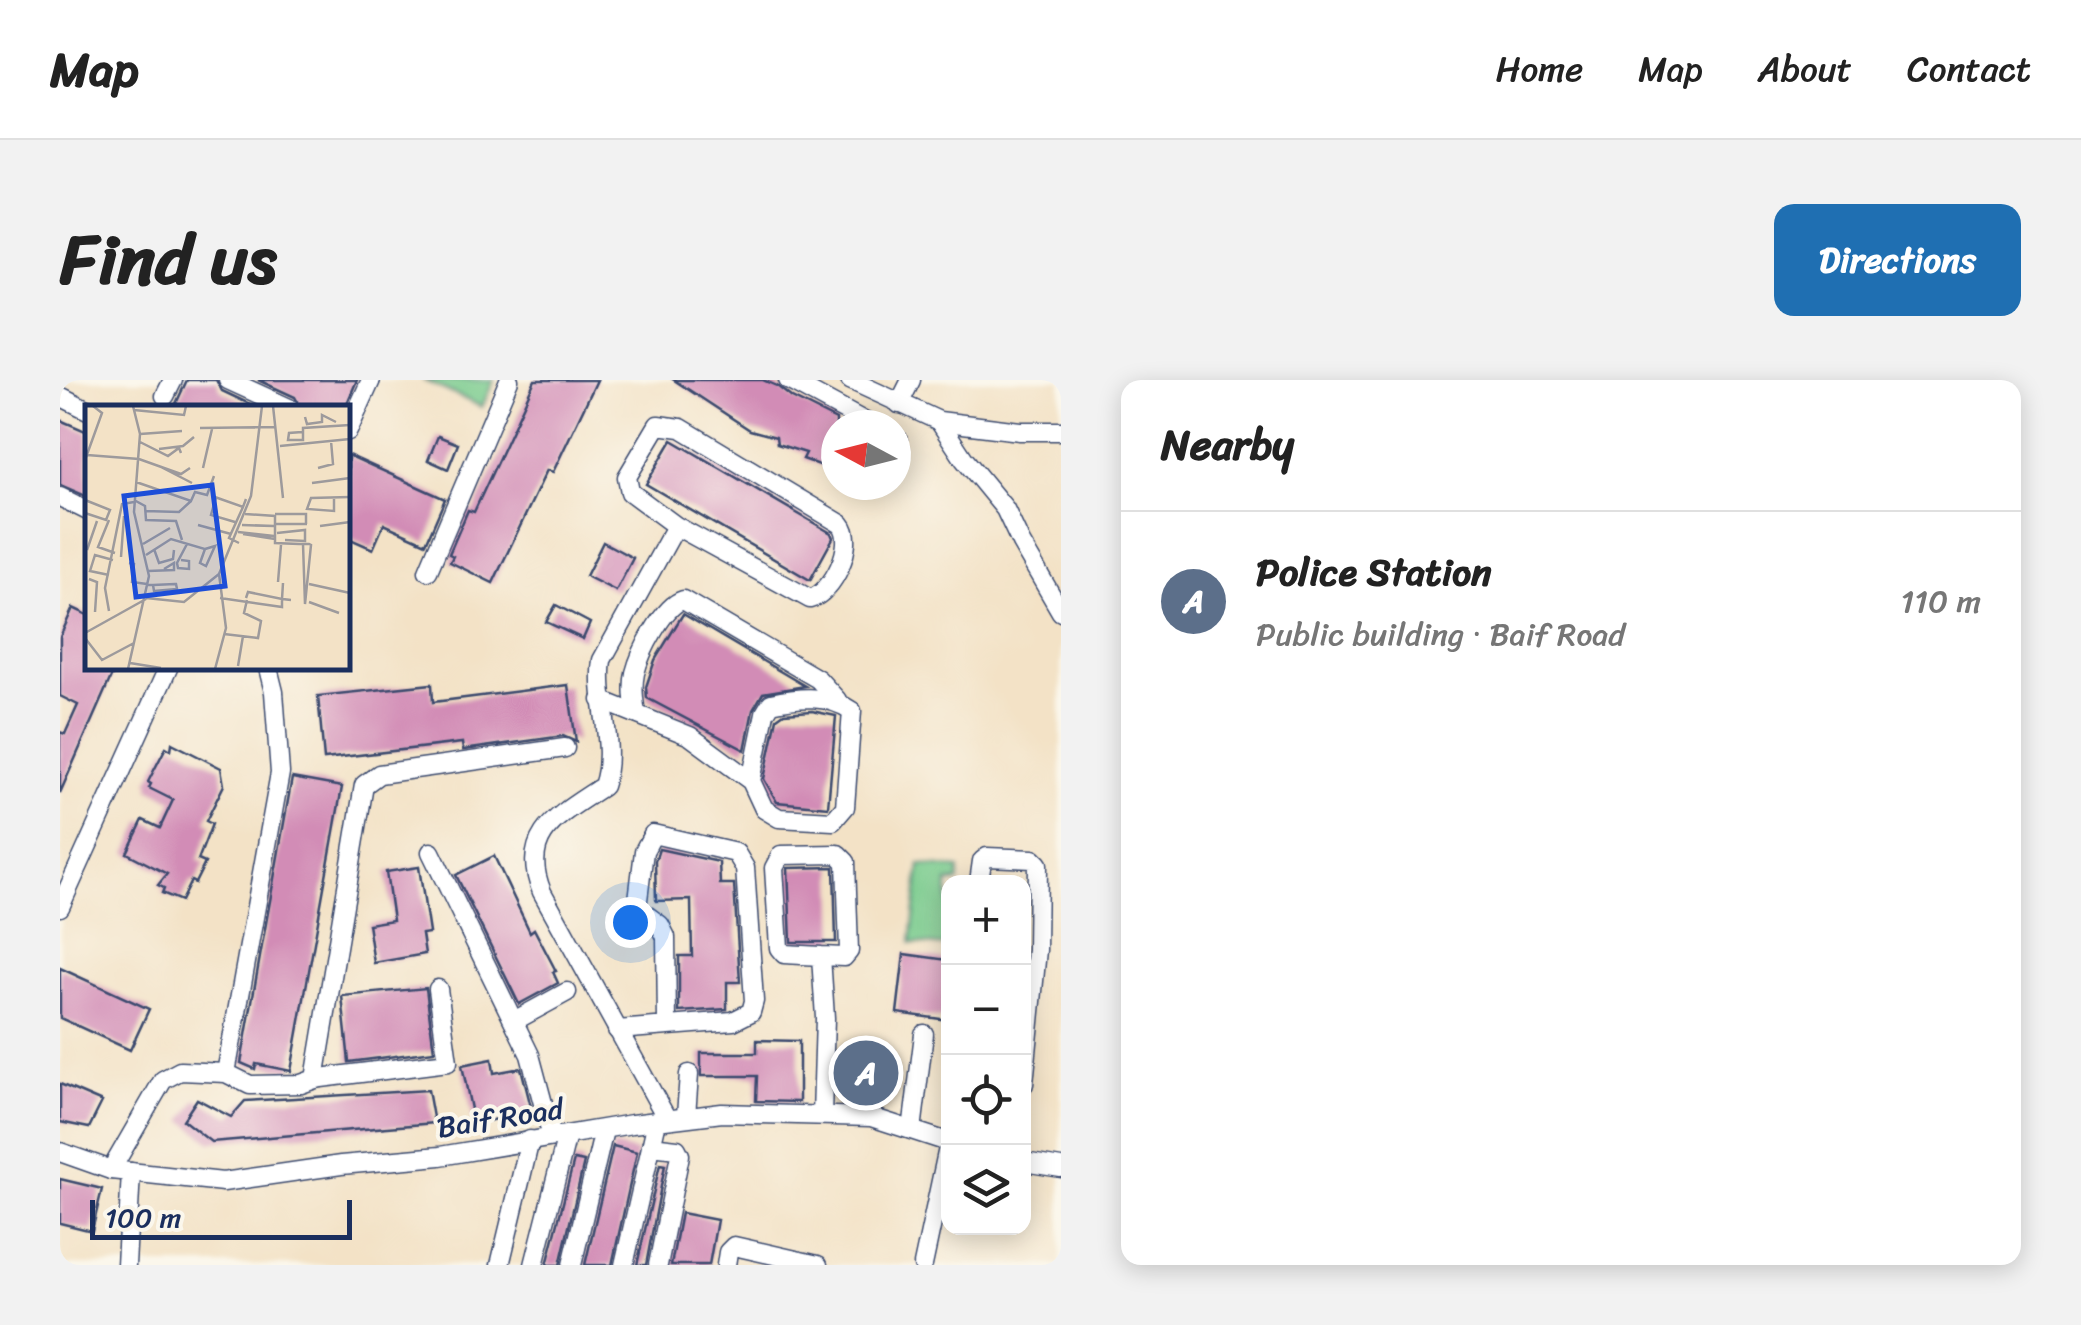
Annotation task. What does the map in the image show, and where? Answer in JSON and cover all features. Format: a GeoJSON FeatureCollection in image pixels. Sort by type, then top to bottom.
{"type":"FeatureCollection","features":[{"type":"Feature","properties":{"kind":"street"},"geometry":{"type":"LineString","coordinates":[[228,380],[282,405]]}},
{"type":"Feature","properties":{"kind":"street"},"geometry":{"type":"LineString","coordinates":[[350,426],[370,380]]}},
{"type":"Feature","properties":{"kind":"street"},"geometry":{"type":"LineString","coordinates":[[428,571],[509,380]]}},
{"type":"Feature","properties":{"kind":"street"},"geometry":{"type":"LineString","coordinates":[[788,380],[843,410]]}},
{"type":"Feature","properties":{"kind":"street"},"geometry":{"type":"LineString","coordinates":[[850,380],[939,421],[1020,431],[1061,431]]}},
{"type":"Feature","properties":{"kind":"street"},"geometry":{"type":"LineString","coordinates":[[899,404],[911,380]]}},
{"type":"Feature","properties":{"kind":"street"},"geometry":{"type":"LineString","coordinates":[[60,396],[85,408]]}},
{"type":"Feature","properties":{"kind":"street"},"geometry":{"type":"LineString","coordinates":[[939,421],[1005,509],[1061,612]]}},
{"type":"Feature","properties":{"kind":"street"},"geometry":{"type":"LineString","coordinates":[[658,425],[680,428],[841,524],[848,531],[848,540],[822,594],[810,598],[676,526],[630,492],[627,484],[658,425]]}},
{"type":"Feature","properties":{"kind":"street"},"geometry":{"type":"LineString","coordinates":[[60,497],[85,510]]}},
{"type":"Feature","properties":{"kind":"street"},"geometry":{"type":"LineString","coordinates":[[670,1119],[542,892],[533,856],[539,837],[552,824],[603,786],[607,762],[602,660],[676,526]]}},
{"type":"Feature","properties":{"kind":"street"},"geometry":{"type":"LineString","coordinates":[[601,700],[690,736],[751,781],[764,810],[779,818],[834,821],[846,806],[852,711],[836,700],[818,678],[683,600],[666,610],[636,670],[636,714]]}},
{"type":"Feature","properties":{"kind":"street"},"geometry":{"type":"LineString","coordinates":[[60,908],[167,670]]}},
{"type":"Feature","properties":{"kind":"street"},"geometry":{"type":"LineString","coordinates":[[226,1073],[280,773],[274,692],[268,670]]}},
{"type":"Feature","properties":{"kind":"street"},"geometry":{"type":"LineString","coordinates":[[751,781],[765,713],[772,703],[836,700]]}},
{"type":"Feature","properties":{"kind":"street"},"geometry":{"type":"LineString","coordinates":[[313,1079],[364,785],[379,774],[565,748]]}},
{"type":"Feature","properties":{"kind":"street"},"geometry":{"type":"LineString","coordinates":[[617,1030],[743,1018],[751,1012],[754,982],[745,868],[740,856],[653,834],[644,850],[637,908],[660,925],[666,936],[666,1025]]}},
{"type":"Feature","properties":{"kind":"street"},"geometry":{"type":"LineString","coordinates":[[430,852],[530,1055],[560,1136],[534,1265]]}},
{"type":"Feature","properties":{"kind":"street"},"geometry":{"type":"LineString","coordinates":[[838,854],[846,862],[850,948],[844,957],[821,956],[784,954],[779,948],[774,868],[780,855],[838,854]]}},
{"type":"Feature","properties":{"kind":"street"},"geometry":{"type":"LineString","coordinates":[[980,875],[982,861],[988,857],[1033,859],[1038,864],[1037,950],[1027,1055]]}},
{"type":"Feature","properties":{"kind":"street"},"geometry":{"type":"LineString","coordinates":[[821,956],[825,1018],[822,1115]]}},
{"type":"Feature","properties":{"kind":"street"},"geometry":{"type":"LineString","coordinates":[[111,1170],[163,1080],[180,1072],[226,1073],[250,1085],[301,1084],[313,1079],[448,1062],[438,989]]}},
{"type":"Feature","properties":{"kind":"street"},"geometry":{"type":"LineString","coordinates":[[514,1021],[567,992]]}},
{"type":"Feature","properties":{"kind":"street"},"geometry":{"type":"LineString","coordinates":[[912,1130],[924,1034]]}},
{"type":"Feature","properties":{"kind":"street"},"geometry":{"type":"LineString","coordinates":[[624,1265],[651,1146],[670,1119],[689,1074]]}},
{"type":"Feature","properties":{"kind":"street","name":"Baif Road"},"geometry":{"type":"LineString","coordinates":[[60,1152],[111,1170],[223,1182],[440,1156],[722,1113],[871,1117],[941,1142]]}},
{"type":"Feature","properties":{"kind":"street"},"geometry":{"type":"LineString","coordinates":[[572,1265],[604,1130]]}},
{"type":"Feature","properties":{"kind":"street"},"geometry":{"type":"LineString","coordinates":[[500,1265],[530,1140]]}},
{"type":"Feature","properties":{"kind":"street"},"geometry":{"type":"LineString","coordinates":[[651,1146],[678,1149],[680,1155],[658,1265]]}},
{"type":"Feature","properties":{"kind":"street"},"geometry":{"type":"LineString","coordinates":[[1031,1163],[1061,1168]]}},
{"type":"Feature","properties":{"kind":"street"},"geometry":{"type":"LineString","coordinates":[[127,1265],[131,1172]]}},
{"type":"Feature","properties":{"kind":"street"},"geometry":{"type":"LineString","coordinates":[[923,1265],[941,1179]]}},
{"type":"Feature","properties":{"kind":"street"},"geometry":{"type":"LineString","coordinates":[[726,1265],[728,1252],[734,1246],[818,1265]]}},
{"type":"Feature","properties":{"kind":"green space"},"geometry":{"type":"Polygon","coordinates":[[[423,380],[494,380],[482,407],[423,380]]]}},
{"type":"Feature","properties":{"kind":"green space"},"geometry":{"type":"Polygon","coordinates":[[[920,865],[959,869],[959,875],[941,875],[941,945],[911,943],[920,865]]]}},
{"type":"Feature","properties":{"kind":"building"},"geometry":{"type":"Polygon","coordinates":[[[187,380],[216,380],[222,391],[252,405],[175,405],[187,380]]]}},
{"type":"Feature","properties":{"kind":"building"},"geometry":{"type":"Polygon","coordinates":[[[258,380],[357,380],[346,405],[299,405],[295,397],[258,380]]]}},
{"type":"Feature","properties":{"kind":"building"},"geometry":{"type":"Polygon","coordinates":[[[535,380],[597,380],[553,472],[547,470],[493,583],[450,562],[453,556],[449,554],[468,510],[474,512],[535,380]]]}},
{"type":"Feature","properties":{"kind":"building"},"geometry":{"type":"Polygon","coordinates":[[[674,380],[763,380],[777,386],[821,412],[821,466],[803,459],[806,453],[777,444],[776,437],[750,430],[674,380]]]}},
{"type":"Feature","properties":{"kind":"building"},"geometry":{"type":"Polygon","coordinates":[[[60,420],[85,431],[85,496],[60,485],[60,420]]]}},
{"type":"Feature","properties":{"kind":"building"},"geometry":{"type":"Polygon","coordinates":[[[438,436],[458,444],[448,469],[428,460],[438,436]]]}},
{"type":"Feature","properties":{"kind":"building"},"geometry":{"type":"Polygon","coordinates":[[[672,440],[831,533],[833,538],[810,580],[646,484],[672,440]]]}},
{"type":"Feature","properties":{"kind":"building"},"geometry":{"type":"Polygon","coordinates":[[[350,456],[445,499],[426,543],[384,524],[373,549],[350,539],[350,456]]]}},
{"type":"Feature","properties":{"kind":"building"},"geometry":{"type":"Polygon","coordinates":[[[603,542],[633,558],[616,591],[586,576],[603,542]]]}},
{"type":"Feature","properties":{"kind":"building"},"geometry":{"type":"Polygon","coordinates":[[[556,605],[590,623],[583,639],[546,622],[556,605]]]}},
{"type":"Feature","properties":{"kind":"building"},"geometry":{"type":"Polygon","coordinates":[[[73,608],[85,614],[85,670],[114,670],[60,793],[60,732],[65,734],[78,705],[60,696],[60,637],[73,608]]]}},
{"type":"Feature","properties":{"kind":"building"},"geometry":{"type":"Polygon","coordinates":[[[683,614],[805,686],[763,693],[753,710],[745,750],[647,698],[646,687],[655,660],[683,614]]]}},
{"type":"Feature","properties":{"kind":"building"},"geometry":{"type":"Polygon","coordinates":[[[432,684],[433,702],[568,685],[576,742],[563,736],[463,750],[462,743],[324,759],[318,696],[432,684]]]}},
{"type":"Feature","properties":{"kind":"building"},"geometry":{"type":"Polygon","coordinates":[[[812,711],[836,716],[828,807],[777,802],[764,779],[777,718],[784,713],[812,711]]]}},
{"type":"Feature","properties":{"kind":"building"},"geometry":{"type":"Polygon","coordinates":[[[172,743],[221,768],[224,785],[206,821],[212,824],[198,860],[205,863],[181,901],[162,893],[164,888],[158,885],[167,874],[127,853],[143,820],[160,828],[173,800],[149,788],[148,782],[166,747],[171,750],[172,743]]]}},
{"type":"Feature","properties":{"kind":"building"},"geometry":{"type":"Polygon","coordinates":[[[292,778],[342,787],[291,1071],[256,1064],[255,1069],[241,1063],[292,778]]]}},
{"type":"Feature","properties":{"kind":"building"},"geometry":{"type":"Polygon","coordinates":[[[659,849],[719,862],[720,884],[734,884],[740,982],[727,982],[727,1009],[679,1012],[679,956],[692,956],[691,900],[656,901],[655,861],[659,849]]]}},
{"type":"Feature","properties":{"kind":"building"},"geometry":{"type":"Polygon","coordinates":[[[494,856],[530,932],[534,929],[556,971],[553,972],[558,983],[519,1004],[456,875],[494,856]]]}},
{"type":"Feature","properties":{"kind":"building"},"geometry":{"type":"Polygon","coordinates":[[[419,867],[429,933],[422,934],[425,954],[374,963],[368,924],[393,920],[386,872],[419,867]]]}},
{"type":"Feature","properties":{"kind":"building"},"geometry":{"type":"Polygon","coordinates":[[[834,867],[836,942],[791,942],[788,868],[834,867]]]}},
{"type":"Feature","properties":{"kind":"building"},"geometry":{"type":"Polygon","coordinates":[[[904,954],[941,959],[941,1019],[897,1013],[904,954]]]}},
{"type":"Feature","properties":{"kind":"building"},"geometry":{"type":"Polygon","coordinates":[[[60,968],[149,1009],[130,1050],[60,1018],[60,968]]]}},
{"type":"Feature","properties":{"kind":"building"},"geometry":{"type":"Polygon","coordinates":[[[426,988],[434,1051],[349,1062],[342,996],[426,988]]]}},
{"type":"Feature","properties":{"kind":"building"},"geometry":{"type":"Polygon","coordinates":[[[757,1040],[799,1041],[799,1102],[756,1101],[757,1076],[701,1076],[701,1053],[757,1053],[757,1040]]]}},
{"type":"Feature","properties":{"kind":"building"},"geometry":{"type":"Polygon","coordinates":[[[492,1059],[494,1073],[521,1068],[532,1111],[474,1124],[462,1065],[492,1059]]]}},
{"type":"Feature","properties":{"kind":"building"},"geometry":{"type":"Polygon","coordinates":[[[60,1084],[102,1102],[89,1128],[60,1122],[60,1084]]]}},
{"type":"Feature","properties":{"kind":"building"},"geometry":{"type":"Polygon","coordinates":[[[428,1090],[434,1123],[211,1142],[183,1120],[197,1099],[231,1117],[245,1101],[428,1090]]]}},
{"type":"Feature","properties":{"kind":"building"},"geometry":{"type":"Polygon","coordinates":[[[613,1146],[637,1152],[612,1265],[585,1265],[613,1146]]]}},
{"type":"Feature","properties":{"kind":"building"},"geometry":{"type":"Polygon","coordinates":[[[574,1160],[584,1162],[560,1265],[547,1265],[574,1160]]]}},
{"type":"Feature","properties":{"kind":"building"},"geometry":{"type":"Polygon","coordinates":[[[660,1164],[665,1165],[646,1265],[637,1265],[660,1164]]]}},
{"type":"Feature","properties":{"kind":"building"},"geometry":{"type":"Polygon","coordinates":[[[60,1179],[102,1189],[92,1231],[60,1223],[60,1179]]]}},
{"type":"Feature","properties":{"kind":"building"},"geometry":{"type":"Polygon","coordinates":[[[681,1213],[717,1220],[709,1265],[671,1265],[681,1213]]]}},
{"type":"Feature","properties":{"kind":"place","name":"Police Station"},"geometry":{"type":"Point","coordinates":[866,1073]}}]}
